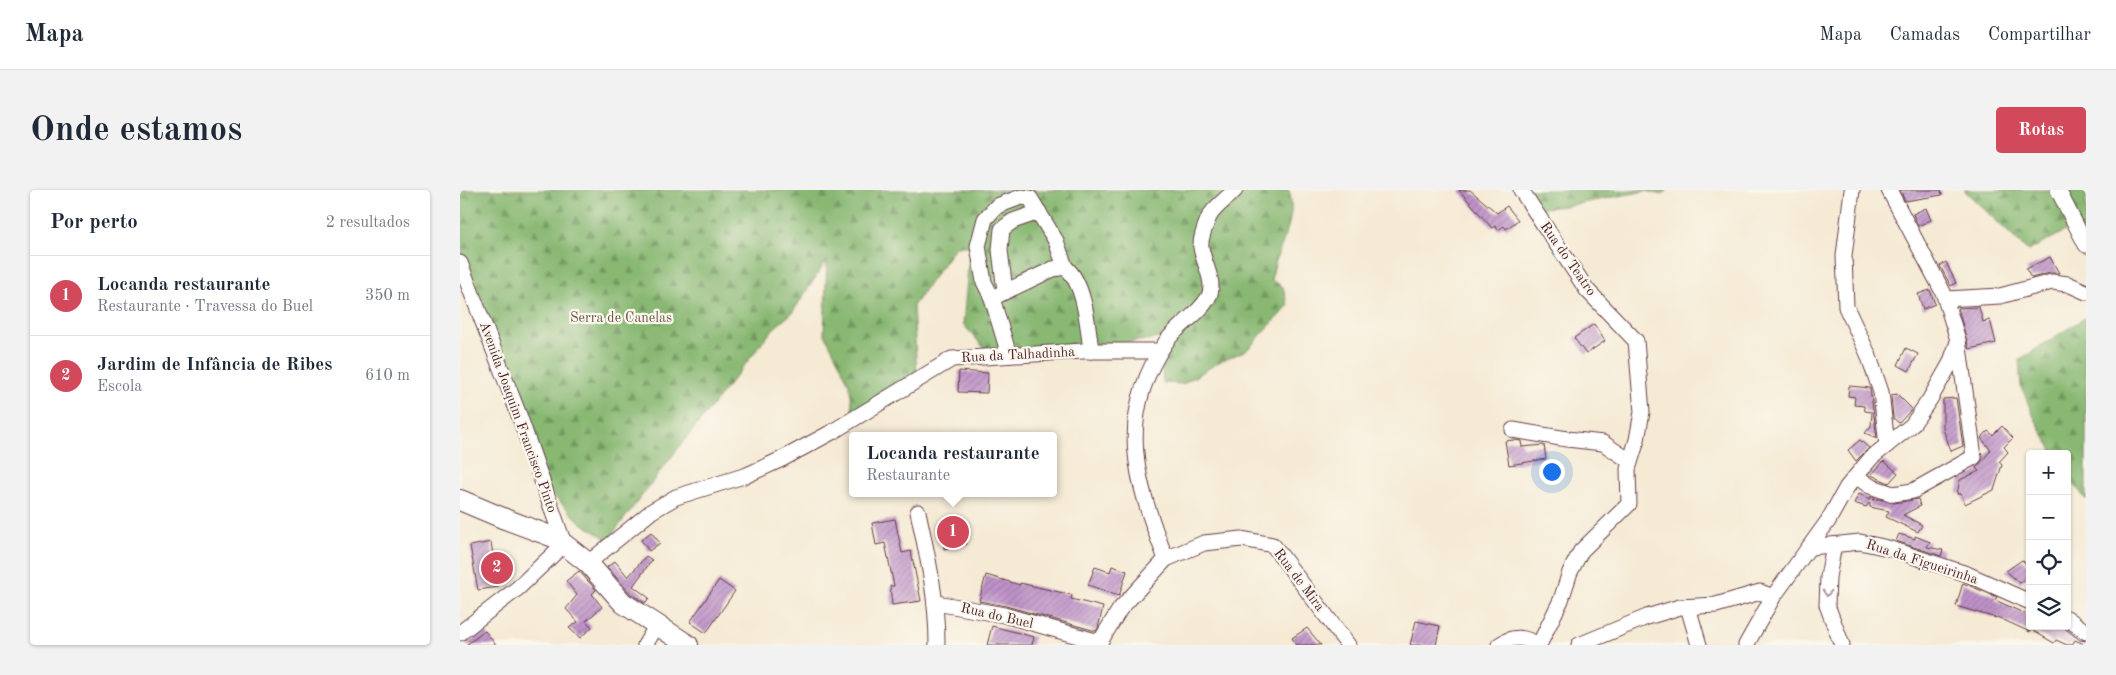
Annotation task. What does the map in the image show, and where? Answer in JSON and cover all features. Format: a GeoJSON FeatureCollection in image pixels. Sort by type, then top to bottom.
{"type":"FeatureCollection","features":[{"type":"Feature","properties":{"kind":"main road"},"geometry":{"type":"LineString","coordinates":[[460,500],[556,538],[588,562],[623,603],[688,645]]}},
{"type":"Feature","properties":{"kind":"street"},"geometry":{"type":"LineString","coordinates":[[1166,559],[1150,519],[1138,476],[1135,428],[1139,397],[1154,359],[1172,333],[1208,298],[1211,286],[1201,245],[1210,216],[1236,190]]}},
{"type":"Feature","properties":{"kind":"street","name":"Rua do Teatro"},"geometry":{"type":"LineString","coordinates":[[1521,190],[1587,290],[1636,341],[1642,412],[1637,440],[1628,469],[1629,504],[1581,551],[1539,645]]}},
{"type":"Feature","properties":{"kind":"street"},"geometry":{"type":"LineString","coordinates":[[1852,190],[1844,256],[1846,307],[1868,354],[1881,392],[1887,445]]}},
{"type":"Feature","properties":{"kind":"street"},"geometry":{"type":"LineString","coordinates":[[1857,477],[1870,486],[1893,494],[1912,491],[1974,457],[1958,340],[1946,299],[1915,236],[1889,190]]}},
{"type":"Feature","properties":{"kind":"street"},"geometry":{"type":"LineString","coordinates":[[2058,190],[2086,245]]}},
{"type":"Feature","properties":{"kind":"street"},"geometry":{"type":"LineString","coordinates":[[998,295],[984,282],[978,246],[986,219],[996,206],[1021,198],[1030,198],[1056,241],[1065,267],[1069,270],[1078,287],[1088,320],[1091,351]]}},
{"type":"Feature","properties":{"kind":"street"},"geometry":{"type":"LineString","coordinates":[[1009,355],[998,295],[1002,229],[1013,221],[1039,212]]}},
{"type":"Feature","properties":{"kind":"street","name":"Avenida Joaquim Francisco Pinto"},"geometry":{"type":"LineString","coordinates":[[460,263],[519,415],[564,544]]}},
{"type":"Feature","properties":{"kind":"street"},"geometry":{"type":"LineString","coordinates":[[998,295],[1053,269],[1065,267]]}},
{"type":"Feature","properties":{"kind":"street"},"geometry":{"type":"LineString","coordinates":[[1946,299],[2000,296],[2052,282],[2068,284],[2086,292]]}},
{"type":"Feature","properties":{"kind":"street"},"geometry":{"type":"LineString","coordinates":[[1746,645],[1773,598],[1811,548],[1847,487],[1871,458],[1912,424],[1930,399],[1950,364],[1958,340]]}},
{"type":"Feature","properties":{"kind":"street","name":"Rua da Talhadinha"},"geometry":{"type":"LineString","coordinates":[[588,562],[652,511],[676,497],[747,474],[782,459],[832,432],[952,359],[1091,351],[1160,351]]}},
{"type":"Feature","properties":{"kind":"street"},"geometry":{"type":"LineString","coordinates":[[1513,430],[1567,439],[1603,442],[1630,461]]}},
{"type":"Feature","properties":{"kind":"street"},"geometry":{"type":"LineString","coordinates":[[918,512],[932,574],[936,603],[937,645]]}},
{"type":"Feature","properties":{"kind":"street","name":"Rua de Mira"},"geometry":{"type":"LineString","coordinates":[[1099,644],[1120,609],[1166,559],[1204,543],[1242,539],[1273,545],[1348,645]]}},
{"type":"Feature","properties":{"kind":"street","name":"Rua da Figueirinha"},"geometry":{"type":"LineString","coordinates":[[1811,548],[1860,542],[1888,548],[1967,574],[2026,600]]}},
{"type":"Feature","properties":{"kind":"street"},"geometry":{"type":"LineString","coordinates":[[460,633],[518,588],[564,544]]}},
{"type":"Feature","properties":{"kind":"street"},"geometry":{"type":"LineString","coordinates":[[1834,545],[1828,577],[1827,605],[1842,645]]}},
{"type":"Feature","properties":{"kind":"street"},"geometry":{"type":"LineString","coordinates":[[1579,645],[1647,617],[1680,607],[1716,605],[1760,592],[1773,598]]}},
{"type":"Feature","properties":{"kind":"street","name":"Rua do Buel"},"geometry":{"type":"LineString","coordinates":[[936,603],[1004,615],[1099,644]]}},
{"type":"Feature","properties":{"kind":"street"},"geometry":{"type":"LineString","coordinates":[[1688,607],[1699,645]]}},
{"type":"Feature","properties":{"kind":"street"},"geometry":{"type":"LineString","coordinates":[[2071,621],[2086,632]]}},
{"type":"Feature","properties":{"kind":"street"},"geometry":{"type":"LineString","coordinates":[[645,645],[657,625]]}},
{"type":"Feature","properties":{"kind":"street"},"geometry":{"type":"LineString","coordinates":[[1499,645],[1506,640],[1524,637],[1539,645]]}},
{"type":"Feature","properties":{"kind":"green space","name":"Serra de Canelas"},"geometry":{"type":"Polygon","coordinates":[[[460,190],[1289,190],[1291,199],[1290,217],[1271,280],[1283,287],[1288,306],[1247,350],[1219,362],[1183,384],[1163,383],[1160,338],[1108,345],[985,349],[963,324],[970,246],[956,246],[913,306],[917,375],[853,414],[850,387],[824,333],[827,260],[792,313],[774,328],[608,540],[580,522],[549,491],[521,411],[460,255],[460,190]]]}},
{"type":"Feature","properties":{"kind":"green space"},"geometry":{"type":"Polygon","coordinates":[[[1518,190],[1668,190],[1662,195],[1646,191],[1566,206],[1531,209],[1518,190]]]}},
{"type":"Feature","properties":{"kind":"green space"},"geometry":{"type":"Polygon","coordinates":[[[1964,190],[2086,190],[2086,233],[2071,228],[2028,251],[1964,190]]]}},
{"type":"Feature","properties":{"kind":"green space"},"geometry":{"type":"Polygon","coordinates":[[[2086,317],[2086,500],[2071,479],[2071,450],[2052,450],[2033,415],[2021,386],[2019,360],[2086,317]]]}},
{"type":"Feature","properties":{"kind":"building"},"geometry":{"type":"Polygon","coordinates":[[[1459,190],[1470,190],[1497,213],[1507,206],[1518,220],[1506,229],[1504,226],[1498,230],[1495,226],[1492,228],[1459,190]]]}},
{"type":"Feature","properties":{"kind":"building"},"geometry":{"type":"Polygon","coordinates":[[[1900,190],[1941,190],[1942,195],[1905,201],[1900,190]]]}},
{"type":"Feature","properties":{"kind":"building"},"geometry":{"type":"Polygon","coordinates":[[[1926,208],[1931,220],[1918,226],[1913,214],[1926,208]]]}},
{"type":"Feature","properties":{"kind":"building"},"geometry":{"type":"Polygon","coordinates":[[[2050,257],[2059,273],[2050,273],[2031,278],[2026,269],[2050,257]]]}},
{"type":"Feature","properties":{"kind":"building"},"geometry":{"type":"Polygon","coordinates":[[[1946,262],[1956,283],[1951,286],[1940,266],[1946,262]]]}},
{"type":"Feature","properties":{"kind":"building"},"geometry":{"type":"Polygon","coordinates":[[[1930,290],[1935,304],[1923,309],[1918,294],[1930,290]]]}},
{"type":"Feature","properties":{"kind":"building"},"geometry":{"type":"Polygon","coordinates":[[[1979,307],[1983,322],[1990,320],[1996,343],[1969,349],[1958,308],[1979,307]]]}},
{"type":"Feature","properties":{"kind":"building"},"geometry":{"type":"Polygon","coordinates":[[[1594,324],[1605,341],[1586,354],[1574,338],[1594,324]]]}},
{"type":"Feature","properties":{"kind":"building"},"geometry":{"type":"Polygon","coordinates":[[[1906,348],[1918,354],[1909,371],[1898,365],[1906,348]]]}},
{"type":"Feature","properties":{"kind":"building"},"geometry":{"type":"Polygon","coordinates":[[[959,371],[988,373],[987,393],[958,392],[959,371]]]}},
{"type":"Feature","properties":{"kind":"building"},"geometry":{"type":"Polygon","coordinates":[[[1849,386],[1870,388],[1877,438],[1865,433],[1871,426],[1872,412],[1865,411],[1864,406],[1854,405],[1855,397],[1848,396],[1849,386]]]}},
{"type":"Feature","properties":{"kind":"building"},"geometry":{"type":"Polygon","coordinates":[[[1897,394],[1912,409],[1899,423],[1893,418],[1891,395],[1897,394]]]}},
{"type":"Feature","properties":{"kind":"building"},"geometry":{"type":"Polygon","coordinates":[[[1956,398],[1963,446],[1951,451],[1943,429],[1943,399],[1956,398]]]}},
{"type":"Feature","properties":{"kind":"building"},"geometry":{"type":"Polygon","coordinates":[[[2002,426],[2013,438],[2004,447],[2008,452],[1999,462],[2002,465],[1994,490],[1965,504],[1961,494],[1957,494],[1960,480],[1979,471],[1976,468],[1991,450],[1981,438],[1988,431],[1993,435],[2002,426]]]}},
{"type":"Feature","properties":{"kind":"building"},"geometry":{"type":"Polygon","coordinates":[[[1860,440],[1869,448],[1856,461],[1848,450],[1860,440]]]}},
{"type":"Feature","properties":{"kind":"building"},"geometry":{"type":"Polygon","coordinates":[[[1505,441],[1521,441],[1522,447],[1544,445],[1546,459],[1509,465],[1505,441]]]}},
{"type":"Feature","properties":{"kind":"building"},"geometry":{"type":"Polygon","coordinates":[[[1884,461],[1898,473],[1889,483],[1871,475],[1884,461]]]}},
{"type":"Feature","properties":{"kind":"building"},"geometry":{"type":"Polygon","coordinates":[[[1859,494],[1871,499],[1871,496],[1875,498],[1873,500],[1879,499],[1894,503],[1918,499],[1920,506],[1903,515],[1922,525],[1918,532],[1886,517],[1889,511],[1870,507],[1870,502],[1866,507],[1854,503],[1859,494]]]}},
{"type":"Feature","properties":{"kind":"building"},"geometry":{"type":"Polygon","coordinates":[[[961,516],[967,544],[944,549],[941,521],[961,516]]]}},
{"type":"Feature","properties":{"kind":"building"},"geometry":{"type":"Polygon","coordinates":[[[895,519],[902,553],[911,551],[921,601],[892,605],[890,586],[894,586],[885,543],[876,545],[872,523],[895,519]]]}},
{"type":"Feature","properties":{"kind":"building"},"geometry":{"type":"Polygon","coordinates":[[[651,532],[660,543],[649,551],[641,540],[651,532]]]}},
{"type":"Feature","properties":{"kind":"building"},"geometry":{"type":"Polygon","coordinates":[[[1899,534],[1915,539],[1915,536],[1930,542],[1927,547],[1943,550],[1941,556],[1896,541],[1899,534]]]}},
{"type":"Feature","properties":{"kind":"building"},"geometry":{"type":"Polygon","coordinates":[[[491,542],[498,587],[478,590],[470,546],[491,542]]]}},
{"type":"Feature","properties":{"kind":"building"},"geometry":{"type":"Polygon","coordinates":[[[646,556],[652,560],[633,586],[649,598],[645,603],[631,594],[607,567],[615,561],[628,577],[646,556]]]}},
{"type":"Feature","properties":{"kind":"building"},"geometry":{"type":"Polygon","coordinates":[[[2022,560],[2026,564],[2026,578],[2020,583],[2006,571],[2022,560]]]}},
{"type":"Feature","properties":{"kind":"building"},"geometry":{"type":"Polygon","coordinates":[[[1112,566],[1127,571],[1119,596],[1088,585],[1095,567],[1110,572],[1112,566]]]}},
{"type":"Feature","properties":{"kind":"building"},"geometry":{"type":"Polygon","coordinates":[[[579,571],[596,590],[592,594],[602,607],[586,621],[592,627],[580,638],[569,628],[578,622],[566,609],[577,595],[566,581],[579,571]]]}},
{"type":"Feature","properties":{"kind":"building"},"geometry":{"type":"Polygon","coordinates":[[[986,575],[1020,585],[1020,583],[1072,595],[1071,599],[1103,607],[1098,628],[1096,631],[1006,606],[979,601],[986,575]]]}},
{"type":"Feature","properties":{"kind":"building"},"geometry":{"type":"Polygon","coordinates":[[[719,580],[735,591],[706,633],[690,622],[719,580]]]}},
{"type":"Feature","properties":{"kind":"building"},"geometry":{"type":"Polygon","coordinates":[[[1963,583],[1997,597],[1995,600],[2026,614],[2026,630],[2030,630],[2030,632],[1997,617],[1956,606],[1963,583]]]}},
{"type":"Feature","properties":{"kind":"building"},"geometry":{"type":"Polygon","coordinates":[[[1416,621],[1440,626],[1436,645],[1410,645],[1416,621]]]}},
{"type":"Feature","properties":{"kind":"building"},"geometry":{"type":"Polygon","coordinates":[[[992,626],[1034,637],[1032,645],[987,645],[992,626]]]}},
{"type":"Feature","properties":{"kind":"building"},"geometry":{"type":"Polygon","coordinates":[[[1307,628],[1321,645],[1297,645],[1292,638],[1307,628]]]}},
{"type":"Feature","properties":{"kind":"building"},"geometry":{"type":"Polygon","coordinates":[[[2032,630],[2067,630],[2080,640],[2086,641],[2086,645],[2075,640],[2072,645],[2056,640],[2054,643],[2032,630]]]}},
{"type":"Feature","properties":{"kind":"building"},"geometry":{"type":"Polygon","coordinates":[[[485,631],[496,645],[466,645],[485,631]]]}},
{"type":"Feature","properties":{"kind":"place","name":"Locanda restaurante"},"geometry":{"type":"Point","coordinates":[953,532]}},
{"type":"Feature","properties":{"kind":"place","name":"Jardim de Infância de Ribes"},"geometry":{"type":"Point","coordinates":[497,568]}}]}
